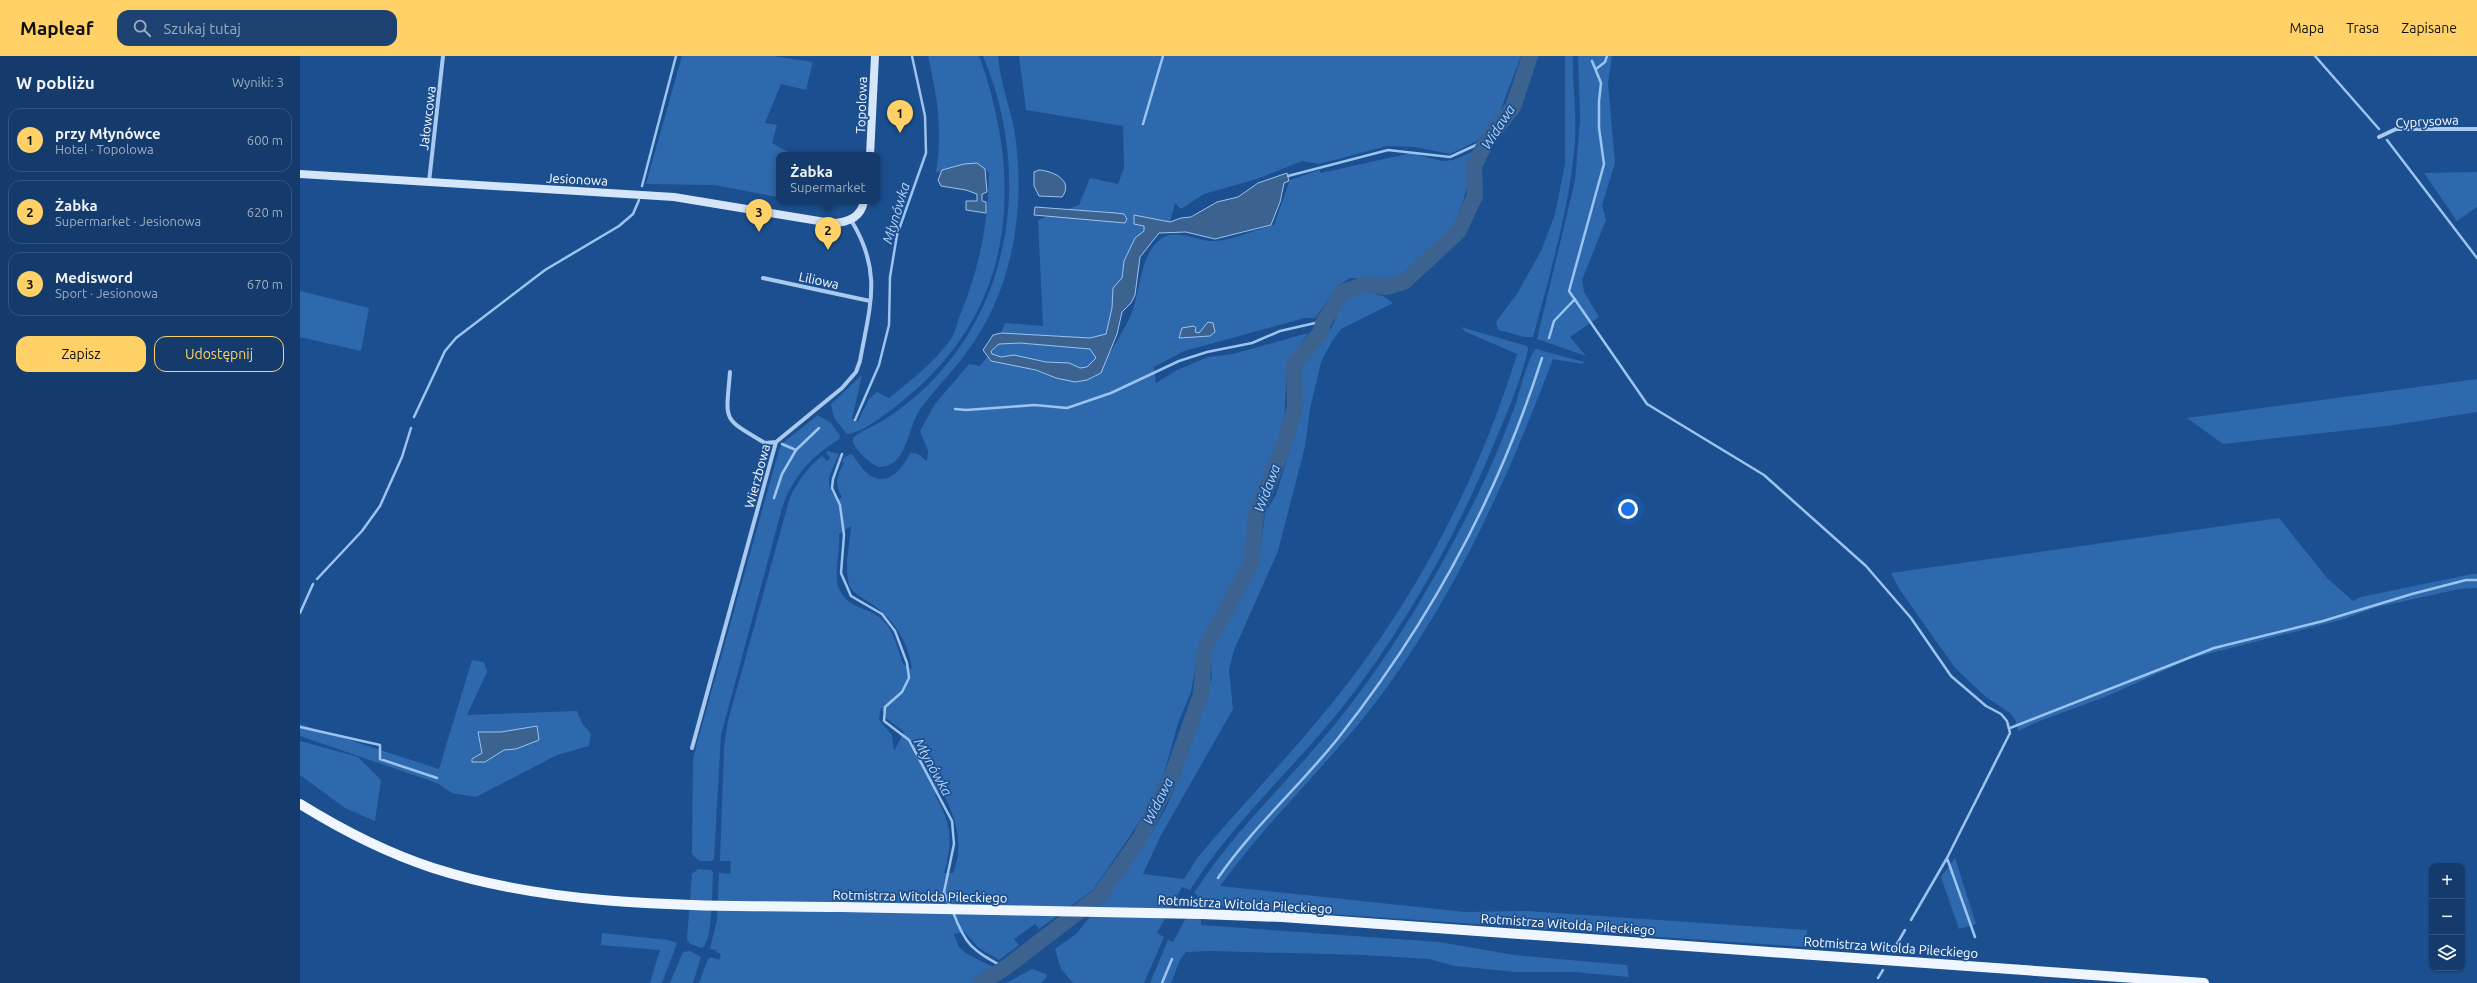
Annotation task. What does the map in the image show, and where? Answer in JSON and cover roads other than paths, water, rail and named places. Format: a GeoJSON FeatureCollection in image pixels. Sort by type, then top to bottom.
{"type":"FeatureCollection","features":[{"type":"Feature","properties":{"kind":"main road","name":"Rotmistrza Witolda Pileckiego"},"geometry":{"type":"LineString","coordinates":[[300,804],[349,832],[392,852],[432,867],[478,880],[561,895],[679,904],[1201,914],[1448,929],[2204,983]]}},
{"type":"Feature","properties":{"kind":"street","name":"Jałowcowa"},"geometry":{"type":"LineString","coordinates":[[429,183],[444,56]]}},
{"type":"Feature","properties":{"kind":"street","name":"Topolowa"},"geometry":{"type":"LineString","coordinates":[[870,152],[876,56]]}},
{"type":"Feature","properties":{"kind":"street","name":"Cyprysowa"},"geometry":{"type":"LineString","coordinates":[[2379,137],[2396,130],[2477,129]]}},
{"type":"Feature","properties":{"kind":"street","name":"Jesionowa"},"geometry":{"type":"LineString","coordinates":[[300,174],[674,197],[832,222],[850,220]]}},
{"type":"Feature","properties":{"kind":"street"},"geometry":{"type":"LineString","coordinates":[[850,220],[862,209],[863,204]]}},
{"type":"Feature","properties":{"kind":"street","name":"Wierzbowa"},"geometry":{"type":"LineString","coordinates":[[692,748],[776,442],[842,388],[856,372],[873,280],[870,262],[862,238],[850,220]]}},
{"type":"Feature","properties":{"kind":"street","name":"Liliowa"},"geometry":{"type":"LineString","coordinates":[[763,278],[870,301]]}},
{"type":"Feature","properties":{"kind":"street"},"geometry":{"type":"LineString","coordinates":[[730,372],[727,412],[730,421],[765,443],[776,442]]}},
{"type":"Feature","properties":{"kind":"waterway"},"geometry":{"type":"LineString","coordinates":[[642,186],[676,56]]}},
{"type":"Feature","properties":{"kind":"waterway","name":"Młynówka"},"geometry":{"type":"LineString","coordinates":[[855,420],[879,365],[889,325],[890,277],[897,235],[926,153],[925,116],[912,56]]}},
{"type":"Feature","properties":{"kind":"waterway"},"geometry":{"type":"LineString","coordinates":[[1143,124],[1163,56]]}},
{"type":"Feature","properties":{"kind":"waterway","name":"Widawa"},"geometry":{"type":"LineString","coordinates":[[981,983],[1005,968],[1099,896],[1140,838],[1173,773],[1201,694],[1205,648],[1251,564],[1256,514],[1284,445],[1295,407],[1294,365],[1320,333],[1324,321],[1343,292],[1366,284],[1386,287],[1404,282],[1458,232],[1475,196],[1474,166],[1487,140],[1513,107],[1530,56]]}},
{"type":"Feature","properties":{"kind":"waterway"},"geometry":{"type":"LineString","coordinates":[[1596,69],[1605,62],[1607,56]]}},
{"type":"Feature","properties":{"kind":"waterway"},"geometry":{"type":"LineString","coordinates":[[2315,56],[2379,129]]}},
{"type":"Feature","properties":{"kind":"waterway"},"geometry":{"type":"LineString","coordinates":[[1592,61],[1601,83],[1599,128],[1604,164],[1569,291],[1647,404],[1764,475],[1866,566],[1911,618],[1951,676],[1986,706],[2001,714],[2007,721],[2010,733],[1947,858],[1911,920]]}},
{"type":"Feature","properties":{"kind":"waterway"},"geometry":{"type":"LineString","coordinates":[[1288,176],[1388,150],[1450,157],[1487,140]]}},
{"type":"Feature","properties":{"kind":"waterway"},"geometry":{"type":"LineString","coordinates":[[2387,140],[2477,258]]}},
{"type":"Feature","properties":{"kind":"waterway"},"geometry":{"type":"LineString","coordinates":[[414,417],[445,351],[456,338],[545,270],[619,226],[633,214],[639,200]]}},
{"type":"Feature","properties":{"kind":"waterway"},"geometry":{"type":"LineString","coordinates":[[1549,338],[1554,321],[1575,299]]}},
{"type":"Feature","properties":{"kind":"waterway"},"geometry":{"type":"LineString","coordinates":[[955,409],[966,410],[1035,405],[1067,408],[1111,393],[1179,361],[1207,352],[1252,343],[1280,331],[1324,321]]}},
{"type":"Feature","properties":{"kind":"waterway"},"geometry":{"type":"LineString","coordinates":[[1218,878],[1246,841],[1339,737],[1372,694],[1431,603],[1458,556],[1482,509],[1524,409],[1542,358]]}},
{"type":"Feature","properties":{"kind":"waterway"},"geometry":{"type":"LineString","coordinates":[[317,579],[362,531],[380,506],[402,457],[411,428]]}},
{"type":"Feature","properties":{"kind":"waterway"},"geometry":{"type":"LineString","coordinates":[[796,450],[819,428]]}},
{"type":"Feature","properties":{"kind":"waterway"},"geometry":{"type":"LineString","coordinates":[[774,498],[782,474],[796,450],[782,444]]}},
{"type":"Feature","properties":{"kind":"waterway","name":"Młynówka"},"geometry":{"type":"LineString","coordinates":[[842,454],[833,479],[832,488],[840,505],[844,535],[841,573],[851,596],[882,614],[895,631],[907,663],[909,678],[902,692],[885,707],[884,721],[909,740],[952,821],[954,844],[944,892],[950,906]]}},
{"type":"Feature","properties":{"kind":"waterway"},"geometry":{"type":"LineString","coordinates":[[2010,728],[2214,648],[2323,621],[2412,594],[2466,580],[2477,580]]}},
{"type":"Feature","properties":{"kind":"waterway"},"geometry":{"type":"LineString","coordinates":[[300,613],[313,584]]}},
{"type":"Feature","properties":{"kind":"waterway"},"geometry":{"type":"LineString","coordinates":[[300,727],[380,745],[380,759],[437,778]]}},
{"type":"Feature","properties":{"kind":"waterway"},"geometry":{"type":"LineString","coordinates":[[1947,858],[1975,937]]}},
{"type":"Feature","properties":{"kind":"waterway","name":"Młynówka"},"geometry":{"type":"LineString","coordinates":[[953,912],[962,933],[972,946],[985,957],[1005,968]]}},
{"type":"Feature","properties":{"kind":"waterway"},"geometry":{"type":"LineString","coordinates":[[1894,949],[1905,930]]}},
{"type":"Feature","properties":{"kind":"waterway"},"geometry":{"type":"LineString","coordinates":[[1162,983],[1172,959]]}},
{"type":"Feature","properties":{"kind":"waterway"},"geometry":{"type":"LineString","coordinates":[[1878,978],[1883,970]]}},
{"type":"Feature","properties":{"kind":"place","name":"przy Młynówce"},"geometry":{"type":"Point","coordinates":[900,133]}},
{"type":"Feature","properties":{"kind":"place","name":"Medisword"},"geometry":{"type":"Point","coordinates":[759,232]}},
{"type":"Feature","properties":{"kind":"place","name":"Żabka"},"geometry":{"type":"Point","coordinates":[828,250]}}]}
